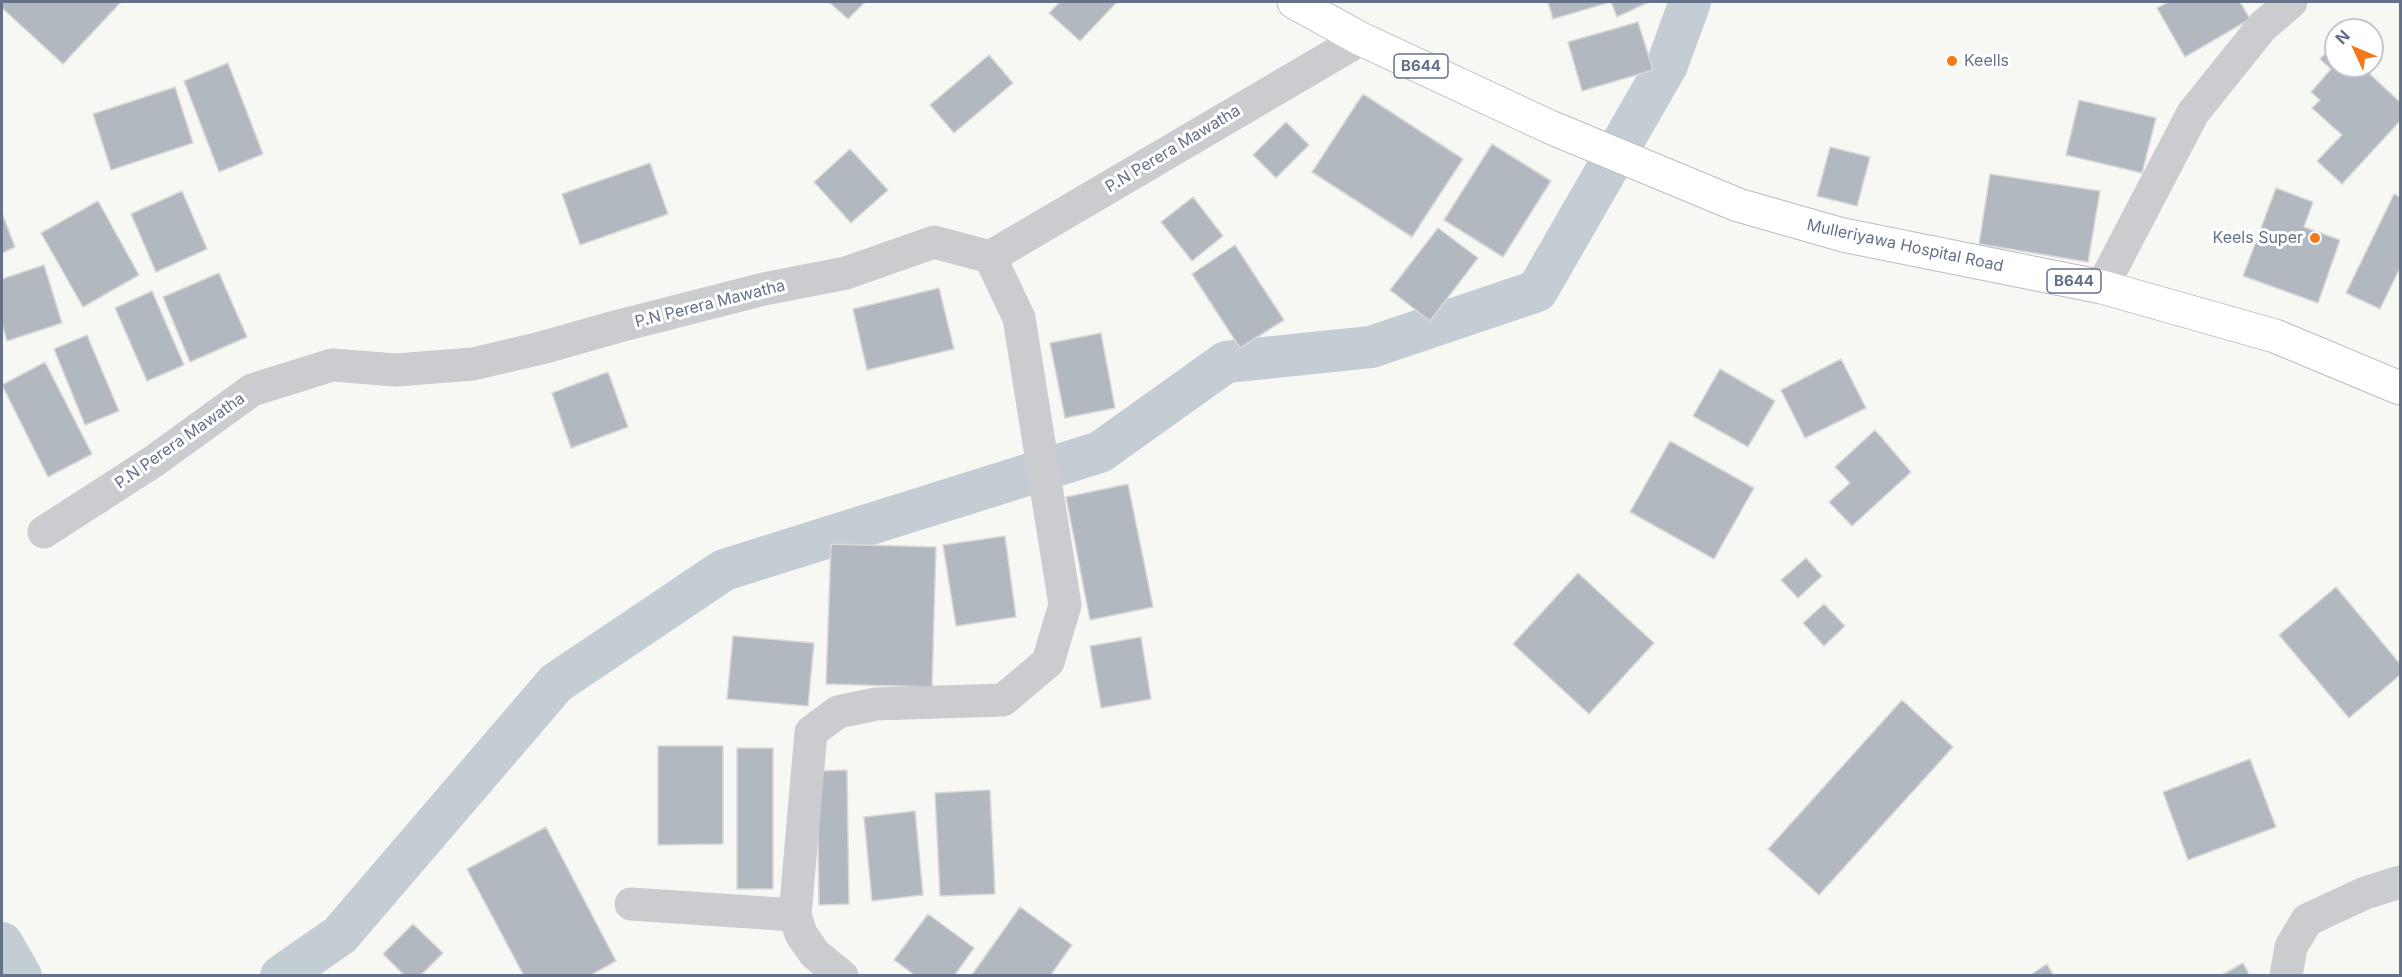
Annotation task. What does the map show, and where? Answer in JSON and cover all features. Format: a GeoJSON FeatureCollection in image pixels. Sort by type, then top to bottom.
{"type":"FeatureCollection","features":[{"type":"Feature","properties":{"kind":"main road","name":"Mulleriyawa Hospital Road"},"geometry":{"type":"LineString","coordinates":[[1294,2],[1361,39],[1550,127],[1738,206],[1843,236],[2102,287],[2275,336],[2400,388]]}},
{"type":"Feature","properties":{"kind":"street"},"geometry":{"type":"LineString","coordinates":[[2102,287],[2193,113],[2262,27],[2291,2]]}},
{"type":"Feature","properties":{"kind":"street","name":"P.N Perera Mawatha"},"geometry":{"type":"LineString","coordinates":[[44,532],[154,461],[252,390],[332,364],[396,370],[473,364],[764,289],[846,273],[934,242],[990,258],[1361,39]]}},
{"type":"Feature","properties":{"kind":"street"},"geometry":{"type":"LineString","coordinates":[[842,975],[815,954],[801,934],[795,915],[811,732],[838,712],[876,704],[1003,700],[1048,662],[1065,605],[1019,318],[990,258]]}},
{"type":"Feature","properties":{"kind":"street"},"geometry":{"type":"LineString","coordinates":[[2286,975],[2291,947],[2307,920],[2365,892],[2400,882]]}},
{"type":"Feature","properties":{"kind":"street"},"geometry":{"type":"LineString","coordinates":[[631,904],[795,915]]}},
{"type":"Feature","properties":{"kind":"building"},"geometry":{"type":"Polygon","coordinates":[[[2,2],[121,2],[63,64],[2,8],[2,2]]]}},
{"type":"Feature","properties":{"kind":"building"},"geometry":{"type":"Polygon","coordinates":[[[829,2],[865,2],[848,19],[829,2]]]}},
{"type":"Feature","properties":{"kind":"building"},"geometry":{"type":"Polygon","coordinates":[[[1060,2],[1117,2],[1080,41],[1049,13],[1060,2]]]}},
{"type":"Feature","properties":{"kind":"building"},"geometry":{"type":"Polygon","coordinates":[[[1548,2],[1611,2],[1553,19],[1548,2]]]}},
{"type":"Feature","properties":{"kind":"building"},"geometry":{"type":"Polygon","coordinates":[[[1611,2],[1649,2],[1617,17],[1611,2]]]}},
{"type":"Feature","properties":{"kind":"building"},"geometry":{"type":"Polygon","coordinates":[[[2168,2],[2240,2],[2250,19],[2185,57],[2157,8],[2168,2]]]}},
{"type":"Feature","properties":{"kind":"building"},"geometry":{"type":"Polygon","coordinates":[[[1638,22],[1653,70],[1582,91],[1568,42],[1638,22]]]}},
{"type":"Feature","properties":{"kind":"building"},"geometry":{"type":"Polygon","coordinates":[[[989,55],[1013,83],[954,133],[930,105],[989,55]]]}},
{"type":"Feature","properties":{"kind":"building"},"geometry":{"type":"Polygon","coordinates":[[[228,63],[263,154],[219,172],[184,81],[228,63]]]}},
{"type":"Feature","properties":{"kind":"building"},"geometry":{"type":"Polygon","coordinates":[[[2324,77],[2374,78],[2400,102],[2400,121],[2342,184],[2317,161],[2342,135],[2312,108],[2320,100],[2311,92],[2324,77]]]}},
{"type":"Feature","properties":{"kind":"building"},"geometry":{"type":"Polygon","coordinates":[[[175,87],[193,143],[111,170],[93,114],[175,87]]]}},
{"type":"Feature","properties":{"kind":"building"},"geometry":{"type":"Polygon","coordinates":[[[1363,94],[1463,159],[1412,237],[1312,172],[1363,94]]]}},
{"type":"Feature","properties":{"kind":"building"},"geometry":{"type":"Polygon","coordinates":[[[2079,100],[2156,118],[2142,173],[2066,155],[2079,100]]]}},
{"type":"Feature","properties":{"kind":"building"},"geometry":{"type":"Polygon","coordinates":[[[1286,122],[1309,145],[1276,178],[1253,155],[1286,122]]]}},
{"type":"Feature","properties":{"kind":"building"},"geometry":{"type":"Polygon","coordinates":[[[1492,144],[1551,181],[1503,257],[1444,220],[1492,144]]]}},
{"type":"Feature","properties":{"kind":"building"},"geometry":{"type":"Polygon","coordinates":[[[1830,147],[1870,157],[1857,206],[1817,196],[1830,147]]]}},
{"type":"Feature","properties":{"kind":"building"},"geometry":{"type":"Polygon","coordinates":[[[850,149],[888,190],[851,223],[814,182],[850,149]]]}},
{"type":"Feature","properties":{"kind":"building"},"geometry":{"type":"Polygon","coordinates":[[[650,163],[668,214],[580,245],[562,194],[650,163]]]}},
{"type":"Feature","properties":{"kind":"building"},"geometry":{"type":"Polygon","coordinates":[[[1990,174],[2100,191],[2088,262],[1979,244],[1990,174]]]}},
{"type":"Feature","properties":{"kind":"building"},"geometry":{"type":"Polygon","coordinates":[[[2276,188],[2313,202],[2304,227],[2340,240],[2318,303],[2243,276],[2276,188]]]}},
{"type":"Feature","properties":{"kind":"building"},"geometry":{"type":"Polygon","coordinates":[[[182,191],[207,249],[156,272],[131,214],[182,191]]]}},
{"type":"Feature","properties":{"kind":"building"},"geometry":{"type":"Polygon","coordinates":[[[2394,194],[2400,197],[2400,268],[2380,309],[2346,293],[2394,194]]]}},
{"type":"Feature","properties":{"kind":"building"},"geometry":{"type":"Polygon","coordinates":[[[1193,197],[1223,236],[1192,261],[1161,222],[1193,197]]]}},
{"type":"Feature","properties":{"kind":"building"},"geometry":{"type":"Polygon","coordinates":[[[98,201],[139,275],[83,307],[41,233],[98,201]]]}},
{"type":"Feature","properties":{"kind":"building"},"geometry":{"type":"Polygon","coordinates":[[[2,213],[15,247],[2,253],[2,213]]]}},
{"type":"Feature","properties":{"kind":"building"},"geometry":{"type":"Polygon","coordinates":[[[1438,228],[1478,258],[1430,321],[1390,290],[1438,228]]]}},
{"type":"Feature","properties":{"kind":"building"},"geometry":{"type":"Polygon","coordinates":[[[1235,245],[1284,320],[1240,348],[1192,274],[1235,245]]]}},
{"type":"Feature","properties":{"kind":"building"},"geometry":{"type":"Polygon","coordinates":[[[44,265],[62,323],[7,341],[2,324],[2,279],[44,265]]]}},
{"type":"Feature","properties":{"kind":"building"},"geometry":{"type":"Polygon","coordinates":[[[219,273],[247,337],[190,362],[163,297],[219,273]]]}},
{"type":"Feature","properties":{"kind":"building"},"geometry":{"type":"Polygon","coordinates":[[[939,288],[954,349],[867,370],[853,309],[939,288]]]}},
{"type":"Feature","properties":{"kind":"building"},"geometry":{"type":"Polygon","coordinates":[[[152,291],[184,365],[147,381],[115,308],[152,291]]]}},
{"type":"Feature","properties":{"kind":"building"},"geometry":{"type":"Polygon","coordinates":[[[1101,333],[1115,408],[1065,418],[1050,343],[1101,333]]]}},
{"type":"Feature","properties":{"kind":"building"},"geometry":{"type":"Polygon","coordinates":[[[87,335],[119,411],[85,425],[54,349],[87,335]]]}},
{"type":"Feature","properties":{"kind":"building"},"geometry":{"type":"Polygon","coordinates":[[[1841,359],[1866,408],[1805,438],[1781,390],[1841,359]]]}},
{"type":"Feature","properties":{"kind":"building"},"geometry":{"type":"Polygon","coordinates":[[[45,362],[92,454],[48,477],[2,385],[45,362]]]}},
{"type":"Feature","properties":{"kind":"building"},"geometry":{"type":"Polygon","coordinates":[[[1720,369],[1775,401],[1748,447],[1693,416],[1720,369]]]}},
{"type":"Feature","properties":{"kind":"building"},"geometry":{"type":"Polygon","coordinates":[[[608,372],[628,427],[571,448],[552,393],[608,372]]]}},
{"type":"Feature","properties":{"kind":"building"},"geometry":{"type":"Polygon","coordinates":[[[1875,430],[1911,472],[1852,526],[1829,502],[1850,483],[1835,467],[1875,430]]]}},
{"type":"Feature","properties":{"kind":"building"},"geometry":{"type":"Polygon","coordinates":[[[1670,441],[1754,488],[1714,559],[1630,512],[1670,441]]]}},
{"type":"Feature","properties":{"kind":"building"},"geometry":{"type":"Polygon","coordinates":[[[1128,484],[1153,607],[1090,620],[1066,497],[1128,484]]]}},
{"type":"Feature","properties":{"kind":"building"},"geometry":{"type":"Polygon","coordinates":[[[1005,536],[1016,617],[956,626],[943,545],[1005,536]]]}},
{"type":"Feature","properties":{"kind":"building"},"geometry":{"type":"Polygon","coordinates":[[[831,544],[936,547],[932,687],[826,684],[831,544]]]}},
{"type":"Feature","properties":{"kind":"building"},"geometry":{"type":"Polygon","coordinates":[[[1806,558],[1822,576],[1798,598],[1781,580],[1806,558]]]}},
{"type":"Feature","properties":{"kind":"building"},"geometry":{"type":"Polygon","coordinates":[[[1578,573],[1654,643],[1589,714],[1513,644],[1578,573]]]}},
{"type":"Feature","properties":{"kind":"building"},"geometry":{"type":"Polygon","coordinates":[[[2336,587],[2400,664],[2400,675],[2349,718],[2279,635],[2336,587]]]}},
{"type":"Feature","properties":{"kind":"building"},"geometry":{"type":"Polygon","coordinates":[[[1824,604],[1845,626],[1824,646],[1803,623],[1824,604]]]}},
{"type":"Feature","properties":{"kind":"building"},"geometry":{"type":"Polygon","coordinates":[[[733,636],[814,643],[808,706],[727,699],[733,636]]]}},
{"type":"Feature","properties":{"kind":"building"},"geometry":{"type":"Polygon","coordinates":[[[1141,637],[1151,699],[1101,708],[1090,646],[1141,637]]]}},
{"type":"Feature","properties":{"kind":"building"},"geometry":{"type":"Polygon","coordinates":[[[1902,700],[1953,747],[1819,895],[1768,849],[1902,700]]]}},
{"type":"Feature","properties":{"kind":"building"},"geometry":{"type":"Polygon","coordinates":[[[658,746],[723,746],[723,844],[658,845],[658,746]]]}},
{"type":"Feature","properties":{"kind":"building"},"geometry":{"type":"Polygon","coordinates":[[[737,748],[773,748],[773,889],[737,889],[737,748]]]}},
{"type":"Feature","properties":{"kind":"building"},"geometry":{"type":"Polygon","coordinates":[[[2250,759],[2276,827],[2188,860],[2163,792],[2250,759]]]}},
{"type":"Feature","properties":{"kind":"building"},"geometry":{"type":"Polygon","coordinates":[[[847,770],[849,904],[819,905],[817,771],[847,770]]]}},
{"type":"Feature","properties":{"kind":"building"},"geometry":{"type":"Polygon","coordinates":[[[990,790],[995,894],[940,896],[935,793],[990,790]]]}},
{"type":"Feature","properties":{"kind":"building"},"geometry":{"type":"Polygon","coordinates":[[[915,811],[923,895],[872,901],[864,817],[915,811]]]}},
{"type":"Feature","properties":{"kind":"building"},"geometry":{"type":"Polygon","coordinates":[[[546,827],[616,961],[589,976],[524,976],[467,869],[546,827]]]}},
{"type":"Feature","properties":{"kind":"building"},"geometry":{"type":"Polygon","coordinates":[[[1020,907],[1072,945],[1050,976],[971,976],[1020,907]]]}},
{"type":"Feature","properties":{"kind":"building"},"geometry":{"type":"Polygon","coordinates":[[[928,914],[974,948],[954,976],[916,976],[894,960],[928,914]]]}},
{"type":"Feature","properties":{"kind":"building"},"geometry":{"type":"Polygon","coordinates":[[[413,924],[443,953],[420,976],[405,976],[383,954],[413,924]]]}},
{"type":"Feature","properties":{"kind":"building"},"geometry":{"type":"Polygon","coordinates":[[[2243,963],[2250,976],[2220,976],[2243,963]]]}},
{"type":"Feature","properties":{"kind":"building"},"geometry":{"type":"Polygon","coordinates":[[[2047,964],[2054,976],[2029,976],[2047,964]]]}},
{"type":"Feature","properties":{"kind":"waterway"},"geometry":{"type":"LineString","coordinates":[[281,976],[340,935],[556,683],[724,570],[1100,452],[1226,362],[1371,347],[1537,291],[1667,65],[1690,2]]}},
{"type":"Feature","properties":{"kind":"waterway"},"geometry":{"type":"LineString","coordinates":[[2,943],[21,976]]}},
{"type":"Feature","properties":{"kind":"place","name":"Keells"},"geometry":{"type":"Point","coordinates":[1952,61]}},
{"type":"Feature","properties":{"kind":"place","name":"Keels Super"},"geometry":{"type":"Point","coordinates":[2315,238]}}]}
